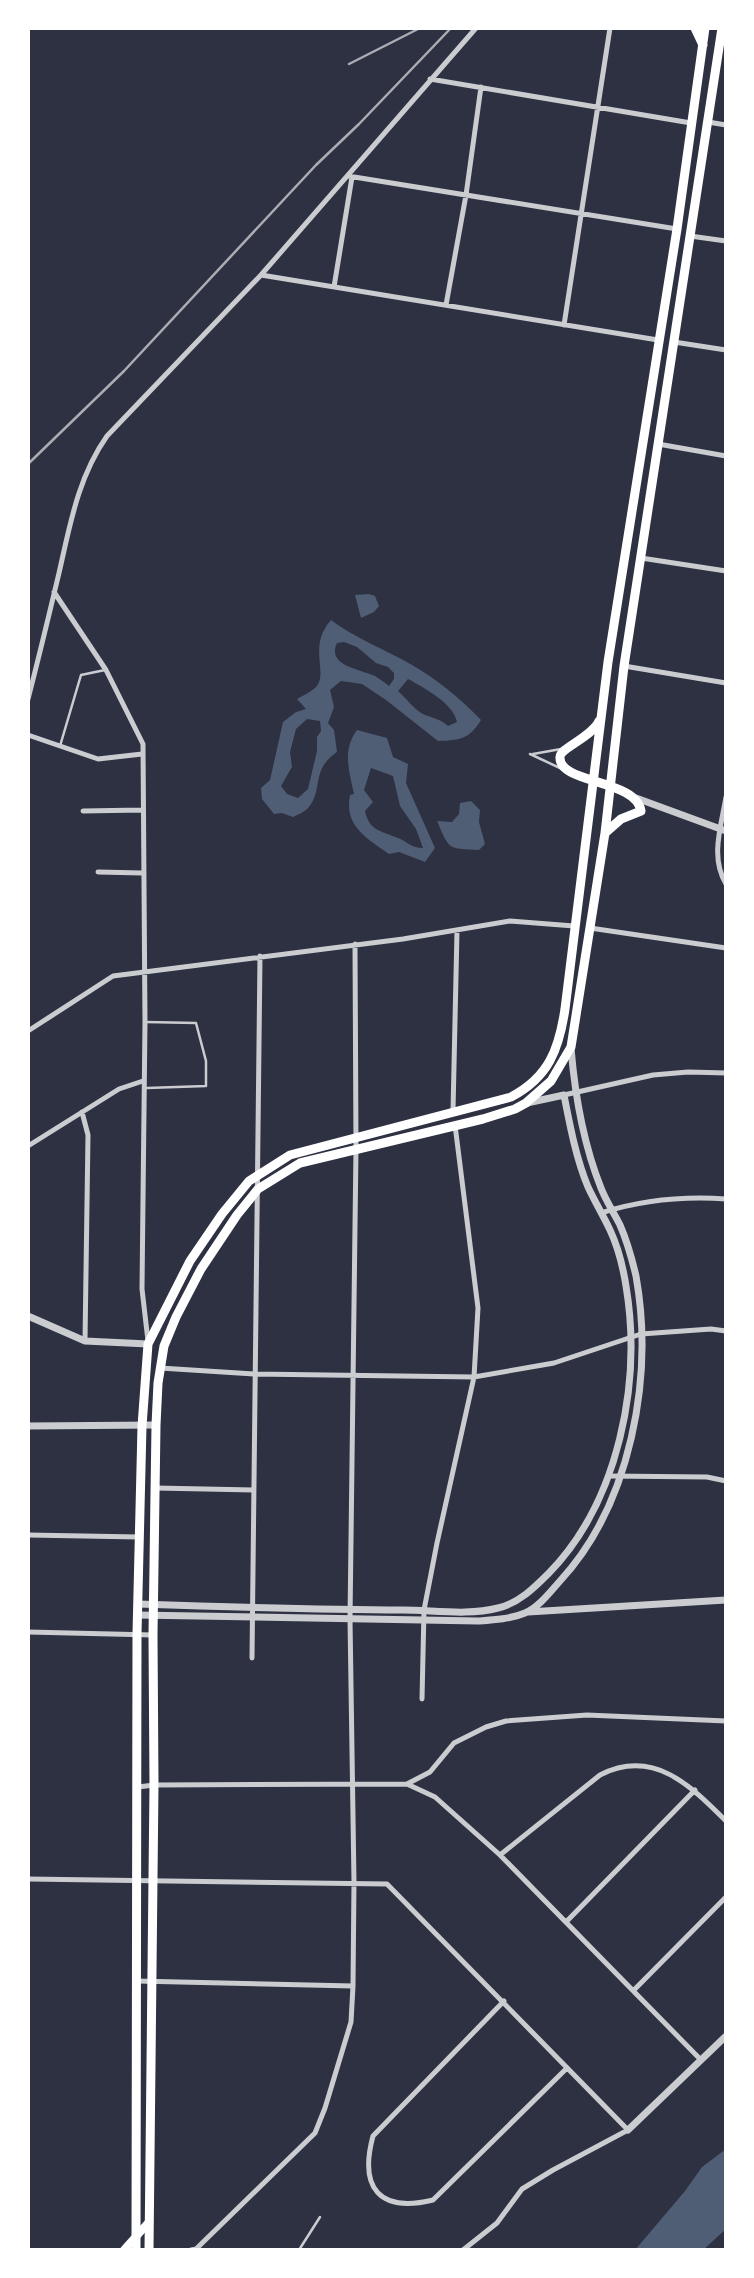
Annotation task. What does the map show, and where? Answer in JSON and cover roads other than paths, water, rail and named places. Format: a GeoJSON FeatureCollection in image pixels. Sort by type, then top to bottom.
{"type":"FeatureCollection","features":[{"type":"Feature","properties":{"kind":"main road"},"geometry":{"type":"LineString","coordinates":[[695,28],[703,46]]}},
{"type":"Feature","properties":{"kind":"main road"},"geometry":{"type":"LineString","coordinates":[[136,2250],[137,1615],[142,1426],[148,1344],[190,1261],[240,1192],[258,1174],[290,1154],[511,1097],[532,1084],[544,1071],[561,1036],[601,716],[677,229],[705,28]]}},
{"type":"Feature","properties":{"kind":"main road"},"geometry":{"type":"LineString","coordinates":[[149,2250],[156,1425],[164,1346],[189,1289],[218,1241],[258,1189],[300,1163],[504,1114],[526,1103],[557,1073],[570,1047],[604,833],[624,666],[722,28]]}},
{"type":"Feature","properties":{"kind":"main road"},"geometry":{"type":"LineString","coordinates":[[718,62],[726,49]]}},
{"type":"Feature","properties":{"kind":"main road"},"geometry":{"type":"LineString","coordinates":[[601,716],[590,734],[568,746],[559,757],[570,772],[609,785],[636,798],[641,811],[621,819],[604,833]]}},
{"type":"Feature","properties":{"kind":"main road"},"geometry":{"type":"LineString","coordinates":[[148,1344],[154,1348],[160,1368]]}},
{"type":"Feature","properties":{"kind":"main road"},"geometry":{"type":"LineString","coordinates":[[124,2250],[149,2222]]}},
{"type":"Feature","properties":{"kind":"street"},"geometry":{"type":"LineString","coordinates":[[28,699],[85,471],[96,452],[107,436],[261,275],[350,176],[476,28]]}},
{"type":"Feature","properties":{"kind":"street"},"geometry":{"type":"LineString","coordinates":[[564,324],[610,28]]}},
{"type":"Feature","properties":{"kind":"street"},"geometry":{"type":"LineString","coordinates":[[430,79],[691,123]]}},
{"type":"Feature","properties":{"kind":"street"},"geometry":{"type":"LineString","coordinates":[[446,305],[467,195],[481,88]]}},
{"type":"Feature","properties":{"kind":"street"},"geometry":{"type":"LineString","coordinates":[[708,122],[726,125]]}},
{"type":"Feature","properties":{"kind":"street"},"geometry":{"type":"LineString","coordinates":[[350,176],[677,229]]}},
{"type":"Feature","properties":{"kind":"street"},"geometry":{"type":"LineString","coordinates":[[334,287],[350,176]]}},
{"type":"Feature","properties":{"kind":"street"},"geometry":{"type":"LineString","coordinates":[[690,236],[726,240]]}},
{"type":"Feature","properties":{"kind":"street"},"geometry":{"type":"LineString","coordinates":[[261,275],[658,340]]}},
{"type":"Feature","properties":{"kind":"street"},"geometry":{"type":"LineString","coordinates":[[673,342],[726,350]]}},
{"type":"Feature","properties":{"kind":"street"},"geometry":{"type":"LineString","coordinates":[[658,444],[726,456]]}},
{"type":"Feature","properties":{"kind":"street"},"geometry":{"type":"LineString","coordinates":[[641,558],[726,571]]}},
{"type":"Feature","properties":{"kind":"street"},"geometry":{"type":"LineString","coordinates":[[28,1316],[85,1341],[148,1344],[142,1289],[145,1022],[143,744],[106,670],[54,592]]}},
{"type":"Feature","properties":{"kind":"street"},"geometry":{"type":"LineString","coordinates":[[624,666],[726,682]]}},
{"type":"Feature","properties":{"kind":"street"},"geometry":{"type":"LineString","coordinates":[[28,735],[98,759],[142,754]]}},
{"type":"Feature","properties":{"kind":"street"},"geometry":{"type":"LineString","coordinates":[[726,797],[723,831],[716,851],[726,884]]}},
{"type":"Feature","properties":{"kind":"street"},"geometry":{"type":"LineString","coordinates":[[636,798],[723,831]]}},
{"type":"Feature","properties":{"kind":"street"},"geometry":{"type":"LineString","coordinates":[[641,811],[654,805]]}},
{"type":"Feature","properties":{"kind":"street"},"geometry":{"type":"LineString","coordinates":[[83,811],[142,810]]}},
{"type":"Feature","properties":{"kind":"street"},"geometry":{"type":"LineString","coordinates":[[98,872],[142,873]]}},
{"type":"Feature","properties":{"kind":"street"},"geometry":{"type":"LineString","coordinates":[[28,1031],[113,976],[457,931],[519,920],[574,926]]}},
{"type":"Feature","properties":{"kind":"street"},"geometry":{"type":"LineString","coordinates":[[590,928],[726,948]]}},
{"type":"Feature","properties":{"kind":"street"},"geometry":{"type":"LineString","coordinates":[[453,1111],[457,931]]}},
{"type":"Feature","properties":{"kind":"street"},"geometry":{"type":"LineString","coordinates":[[191,2250],[196,2249],[315,2133],[351,2022],[354,1882],[350,1609],[356,1148],[355,944]]}},
{"type":"Feature","properties":{"kind":"street"},"geometry":{"type":"LineString","coordinates":[[252,1658],[260,956]]}},
{"type":"Feature","properties":{"kind":"street"},"geometry":{"type":"LineString","coordinates":[[527,1612],[571,1569],[590,1543],[608,1509],[629,1448],[636,1403],[641,1314],[634,1268],[624,1235],[600,1186],[587,1146],[575,1092],[570,1047]]}},
{"type":"Feature","properties":{"kind":"street"},"geometry":{"type":"LineString","coordinates":[[526,1103],[653,1075],[726,1073]]}},
{"type":"Feature","properties":{"kind":"street"},"geometry":{"type":"LineString","coordinates":[[28,1146],[119,1089],[143,1085]]}},
{"type":"Feature","properties":{"kind":"street"},"geometry":{"type":"LineString","coordinates":[[138,1604],[471,1611],[497,1609],[528,1593],[561,1560],[594,1512],[608,1476],[618,1446],[630,1368],[630,1337],[623,1269],[616,1244],[588,1186],[576,1149],[564,1095]]}},
{"type":"Feature","properties":{"kind":"street"},"geometry":{"type":"LineString","coordinates":[[82,1112],[88,1135],[85,1341]]}},
{"type":"Feature","properties":{"kind":"street"},"geometry":{"type":"LineString","coordinates":[[422,1699],[425,1610],[474,1377],[478,1308],[455,1125]]}},
{"type":"Feature","properties":{"kind":"street"},"geometry":{"type":"LineString","coordinates":[[576,1149],[587,1146]]}},
{"type":"Feature","properties":{"kind":"street"},"geometry":{"type":"LineString","coordinates":[[601,1213],[648,1202],[691,1197],[726,1199]]}},
{"type":"Feature","properties":{"kind":"street"},"geometry":{"type":"LineString","coordinates":[[623,1269],[634,1268]]}},
{"type":"Feature","properties":{"kind":"street"},"geometry":{"type":"LineString","coordinates":[[160,1368],[254,1374],[474,1377],[554,1363],[641,1334],[711,1329],[726,1331]]}},
{"type":"Feature","properties":{"kind":"street"},"geometry":{"type":"LineString","coordinates":[[625,1402],[636,1403]]}},
{"type":"Feature","properties":{"kind":"street"},"geometry":{"type":"LineString","coordinates":[[28,1426],[156,1425]]}},
{"type":"Feature","properties":{"kind":"street"},"geometry":{"type":"LineString","coordinates":[[608,1476],[707,1477],[726,1481]]}},
{"type":"Feature","properties":{"kind":"street"},"geometry":{"type":"LineString","coordinates":[[155,1488],[254,1490]]}},
{"type":"Feature","properties":{"kind":"street"},"geometry":{"type":"LineString","coordinates":[[28,1535],[139,1537]]}},
{"type":"Feature","properties":{"kind":"street"},"geometry":{"type":"LineString","coordinates":[[580,1535],[590,1543]]}},
{"type":"Feature","properties":{"kind":"street"},"geometry":{"type":"LineString","coordinates":[[528,1593],[556,1610]]}},
{"type":"Feature","properties":{"kind":"street"},"geometry":{"type":"LineString","coordinates":[[137,1615],[478,1621],[527,1612],[726,1600]]}},
{"type":"Feature","properties":{"kind":"street"},"geometry":{"type":"LineString","coordinates":[[28,1632],[153,1635]]}},
{"type":"Feature","properties":{"kind":"street"},"geometry":{"type":"LineString","coordinates":[[407,1784],[430,1772],[454,1742],[506,1721],[587,1715],[726,1721]]}},
{"type":"Feature","properties":{"kind":"street"},"geometry":{"type":"LineString","coordinates":[[500,1855],[583,1787],[613,1769],[631,1764],[650,1767],[671,1775],[695,1790],[726,1821]]}},
{"type":"Feature","properties":{"kind":"street"},"geometry":{"type":"LineString","coordinates":[[138,1787],[407,1784],[435,1797],[500,1855],[567,1921],[701,2060]]}},
{"type":"Feature","properties":{"kind":"street"},"geometry":{"type":"LineString","coordinates":[[567,1921],[695,1790]]}},
{"type":"Feature","properties":{"kind":"street"},"geometry":{"type":"LineString","coordinates":[[28,1879],[387,1884],[628,2130]]}},
{"type":"Feature","properties":{"kind":"street"},"geometry":{"type":"LineString","coordinates":[[634,1990],[726,1897]]}},
{"type":"Feature","properties":{"kind":"street"},"geometry":{"type":"LineString","coordinates":[[136,1981],[353,1986]]}},
{"type":"Feature","properties":{"kind":"street"},"geometry":{"type":"LineString","coordinates":[[504,2001],[373,2136],[368,2158],[370,2180],[378,2193],[394,2203],[413,2205],[433,2200],[567,2067]]}},
{"type":"Feature","properties":{"kind":"street"},"geometry":{"type":"LineString","coordinates":[[463,2250],[497,2223],[522,2189],[628,2130],[726,2036]]}},
{"type":"Feature","properties":{"kind":"lane"},"geometry":{"type":"LineString","coordinates":[[60,746],[80,675],[106,670]]}},
{"type":"Feature","properties":{"kind":"lane"},"geometry":{"type":"LineString","coordinates":[[568,746],[550,752],[530,754],[570,772]]}},
{"type":"Feature","properties":{"kind":"lane"},"geometry":{"type":"LineString","coordinates":[[143,1085],[206,1086],[206,1061],[196,1023],[145,1022]]}},
{"type":"Feature","properties":{"kind":"lane"},"geometry":{"type":"LineString","coordinates":[[299,2250],[320,2217]]}},
{"type":"Feature","properties":{"kind":"water"},"geometry":{"type":"Polygon","coordinates":[[[355,595],[375,596],[379,606],[374,612],[361,618],[355,595]]]}},
{"type":"Feature","properties":{"kind":"water"},"geometry":{"type":"Polygon","coordinates":[[[331,620],[350,633],[412,665],[448,690],[481,720],[472,732],[463,738],[438,741],[362,684],[341,681],[330,690],[334,707],[328,723],[334,730],[337,752],[323,766],[313,801],[307,809],[293,817],[282,813],[274,814],[262,799],[261,788],[270,780],[283,722],[296,712],[306,709],[297,699],[314,689],[319,681],[319,649],[324,630],[331,620]],[[344,642],[337,643],[335,651],[340,662],[375,676],[389,686],[394,679],[394,673],[388,667],[376,663],[357,647],[344,642]],[[408,679],[398,691],[423,714],[448,726],[457,722],[455,715],[444,703],[408,679]],[[307,719],[296,729],[290,752],[292,767],[281,786],[287,794],[298,798],[308,789],[317,751],[317,737],[321,731],[320,721],[307,719]]]}},
{"type":"Feature","properties":{"kind":"water"},"geometry":{"type":"Polygon","coordinates":[[[357,730],[387,738],[393,757],[408,764],[406,783],[435,848],[425,862],[399,852],[389,854],[365,836],[354,823],[349,806],[350,795],[354,794],[348,761],[352,738],[357,730]],[[371,768],[364,790],[373,802],[365,811],[367,818],[377,829],[412,846],[423,848],[416,829],[400,806],[393,776],[371,768]]]}},
{"type":"Feature","properties":{"kind":"water"},"geometry":{"type":"Polygon","coordinates":[[[471,801],[480,810],[479,822],[485,844],[479,850],[455,848],[448,843],[437,821],[452,822],[459,814],[460,803],[471,801]]]}},
{"type":"Feature","properties":{"kind":"water"},"geometry":{"type":"Polygon","coordinates":[[[726,2149],[726,2229],[703,2250],[635,2250],[702,2167],[726,2149]]]}},
{"type":"Feature","properties":{"kind":"railway"},"geometry":{"type":"LineString","coordinates":[[349,64],[420,28]]}},
{"type":"Feature","properties":{"kind":"railway"},"geometry":{"type":"LineString","coordinates":[[28,464],[124,371],[316,165],[451,28]]}}]}
